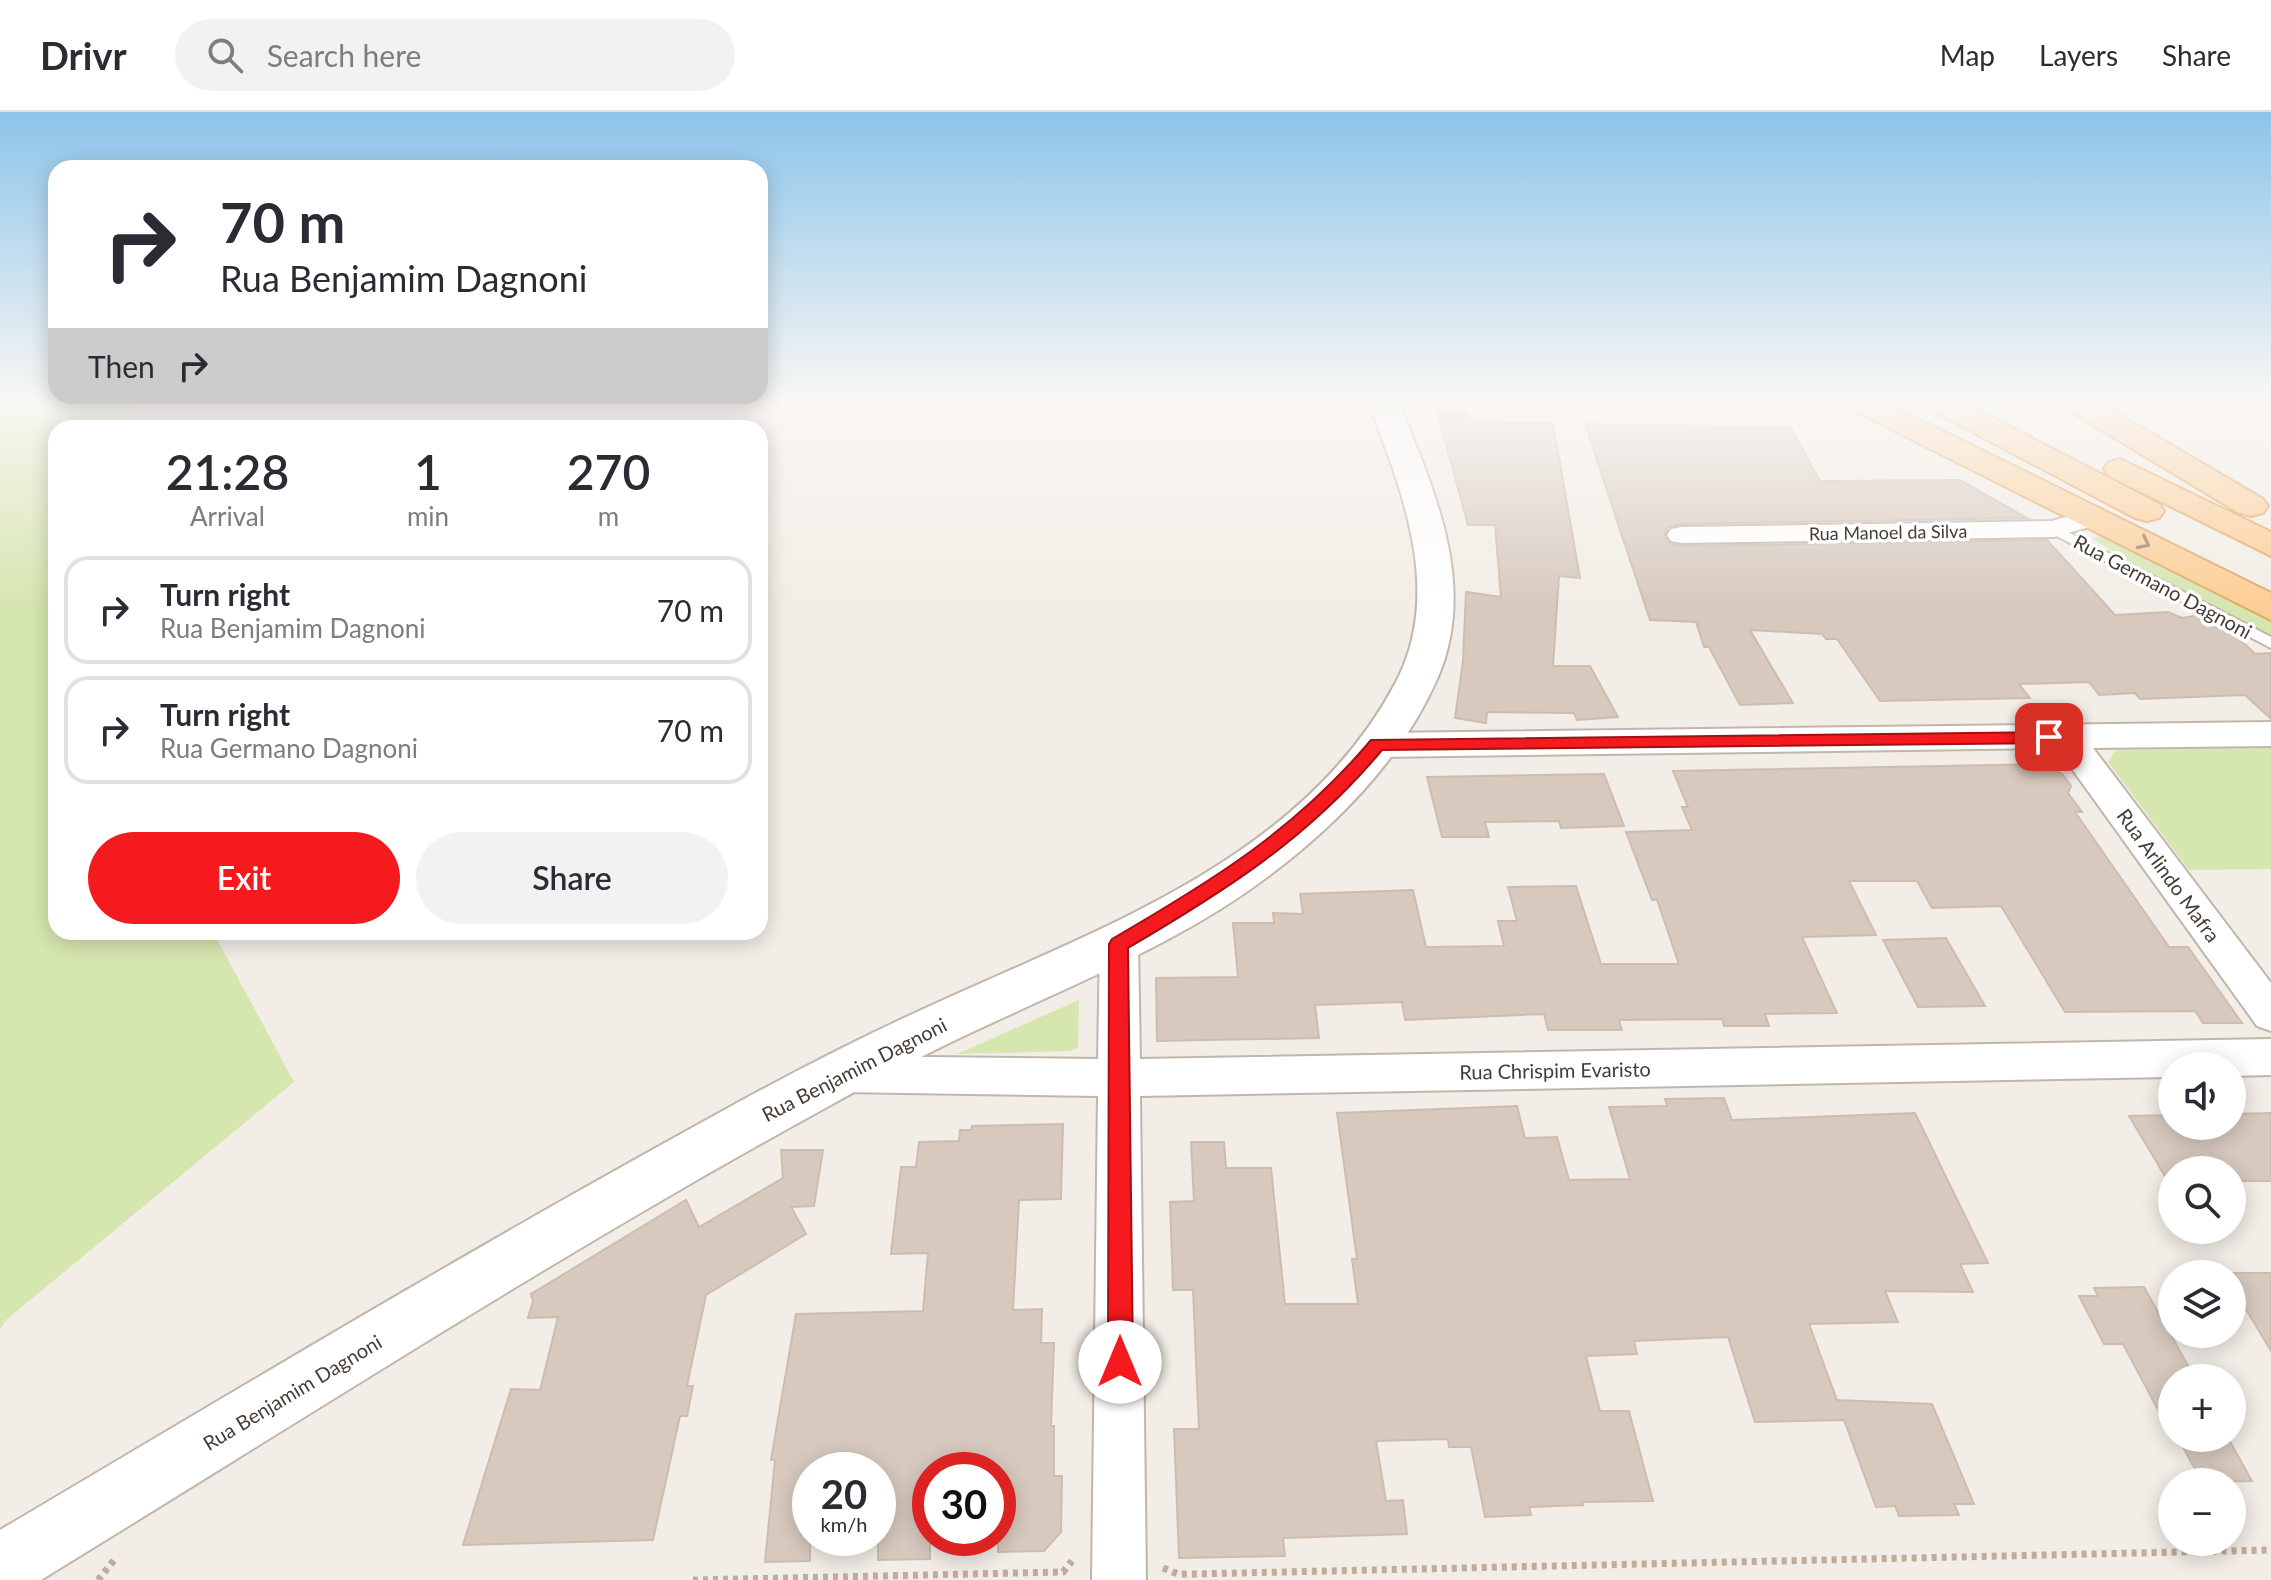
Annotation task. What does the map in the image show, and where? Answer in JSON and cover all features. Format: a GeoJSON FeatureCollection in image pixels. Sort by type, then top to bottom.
{"type":"FeatureCollection","features":[{"type":"Feature","properties":{"kind":"main road"},"geometry":{"type":"LineString","coordinates":[[1997,470],[2271,608]]}},
{"type":"Feature","properties":{"kind":"main road"},"geometry":{"type":"LineString","coordinates":[[2068,470],[2271,575]]}},
{"type":"Feature","properties":{"kind":"main road"},"geometry":{"type":"LineString","coordinates":[[2120,470],[2271,546]]}},
{"type":"Feature","properties":{"kind":"main road"},"geometry":{"type":"LineString","coordinates":[[2190,470],[2271,517]]}},
{"type":"Feature","properties":{"kind":"street","name":"Rua Benjamim Dagnoni"},"geometry":{"type":"LineString","coordinates":[[0,1567],[500,1267],[839,1074],[961,1014],[1119,944],[1215,888],[1301,825],[1346,782],[1377,745],[1420,674],[1433,632],[1436,582],[1419,495],[1409,470]]}},
{"type":"Feature","properties":{"kind":"street","name":"Rua Manoel da Silva"},"geometry":{"type":"LineString","coordinates":[[1681,535],[2054,529],[2093,517]]}},
{"type":"Feature","properties":{"kind":"street"},"geometry":{"type":"LineString","coordinates":[[1377,745],[2271,734]]}},
{"type":"Feature","properties":{"kind":"street","name":"Rua Arlindo Mafra"},"geometry":{"type":"LineString","coordinates":[[2067,737],[2271,1014]]}},
{"type":"Feature","properties":{"kind":"street"},"geometry":{"type":"LineString","coordinates":[[1119,944],[1138,1571]]}},
{"type":"Feature","properties":{"kind":"street","name":"Rua Chrispim Evaristo"},"geometry":{"type":"LineString","coordinates":[[839,1074],[1121,1078],[2271,1057]]}},
{"type":"Feature","properties":{"kind":"lane","name":"Rua Germano Dagnoni"},"geometry":{"type":"LineString","coordinates":[[2054,529],[2271,643]]}},
{"type":"Feature","properties":{"kind":"path"},"geometry":{"type":"LineString","coordinates":[[693,1580],[1054,1576],[1067,1570],[1075,1558],[1075,1549]]}},
{"type":"Feature","properties":{"kind":"path"},"geometry":{"type":"LineString","coordinates":[[1138,1571],[1193,1577],[2271,1550]]}},
{"type":"Feature","properties":{"kind":"green space"},"geometry":{"type":"Polygon","coordinates":[[[0,470],[48,470],[48,940],[217,940],[294,1082],[6,1320],[0,1330],[0,470]]]}},
{"type":"Feature","properties":{"kind":"green space"},"geometry":{"type":"Polygon","coordinates":[[[2102,536],[2271,619],[2271,639],[2144,572],[2092,538],[2102,536]]]}},
{"type":"Feature","properties":{"kind":"green space"},"geometry":{"type":"Polygon","coordinates":[[[2271,748],[2271,869],[2189,870],[2108,762],[2116,750],[2271,748]]]}},
{"type":"Feature","properties":{"kind":"green space"},"geometry":{"type":"Polygon","coordinates":[[[1079,1000],[1078,1047],[1070,1051],[957,1054],[1079,1000]]]}},
{"type":"Feature","properties":{"kind":"building"},"geometry":{"type":"Polygon","coordinates":[[[1453,470],[1561,470],[1580,578],[1559,576],[1553,666],[1590,666],[1618,717],[1577,720],[1574,713],[1487,712],[1486,723],[1455,718],[1463,661],[1466,592],[1501,597],[1495,525],[1468,525],[1453,470]]]}},
{"type":"Feature","properties":{"kind":"building"},"geometry":{"type":"Polygon","coordinates":[[[1600,470],[1814,470],[1820,481],[1960,480],[2027,518],[1681,524],[1668,527],[1664,537],[1670,544],[1681,546],[2047,540],[2115,615],[2168,612],[2182,618],[2200,615],[2216,627],[2231,630],[2255,654],[2271,653],[2271,719],[2245,695],[2140,699],[2135,693],[2099,695],[2089,682],[2019,684],[2030,698],[1880,701],[1837,639],[1826,639],[1822,634],[1750,630],[1793,703],[1740,705],[1709,647],[1704,647],[1696,622],[1650,620],[1600,470]]]}},
{"type":"Feature","properties":{"kind":"building"},"geometry":{"type":"Polygon","coordinates":[[[2045,764],[2062,774],[2071,786],[2068,793],[2082,812],[2075,812],[2169,947],[2188,947],[2242,1023],[2203,1023],[2195,1011],[2065,1012],[2001,906],[1932,908],[1917,881],[1849,881],[1876,935],[1802,937],[1837,1013],[1765,1014],[1769,1026],[1724,1026],[1722,1019],[1619,1020],[1622,1030],[1548,1030],[1544,1014],[1405,1020],[1402,1002],[1315,1005],[1319,1038],[1157,1041],[1156,978],[1238,977],[1233,923],[1274,923],[1273,913],[1303,914],[1300,894],[1413,890],[1426,947],[1504,946],[1498,921],[1517,921],[1508,887],[1576,886],[1601,964],[1679,964],[1657,900],[1652,900],[1626,832],[1692,830],[1682,807],[1688,807],[1673,771],[2045,764]]]}},
{"type":"Feature","properties":{"kind":"building"},"geometry":{"type":"Polygon","coordinates":[[[1604,774],[1624,826],[1561,828],[1559,821],[1485,822],[1489,837],[1442,837],[1427,777],[1604,774]]]}},
{"type":"Feature","properties":{"kind":"building"},"geometry":{"type":"Polygon","coordinates":[[[1946,938],[1985,1006],[1918,1007],[1883,940],[1946,938]]]}},
{"type":"Feature","properties":{"kind":"building"},"geometry":{"type":"Polygon","coordinates":[[[1724,1098],[1732,1120],[1915,1113],[1988,1263],[1960,1264],[1973,1292],[1885,1291],[1898,1322],[1809,1324],[1837,1400],[1932,1404],[1974,1504],[1954,1504],[1959,1515],[1899,1516],[1895,1506],[1876,1507],[1844,1420],[1755,1422],[1728,1337],[1634,1341],[1637,1354],[1586,1356],[1600,1411],[1629,1411],[1653,1501],[1582,1502],[1583,1505],[1529,1507],[1531,1515],[1485,1517],[1471,1447],[1449,1447],[1448,1439],[1376,1441],[1386,1501],[1403,1500],[1407,1534],[1283,1538],[1285,1556],[1179,1558],[1174,1429],[1199,1429],[1193,1290],[1173,1290],[1170,1202],[1194,1201],[1191,1142],[1224,1142],[1226,1168],[1271,1168],[1285,1304],[1358,1304],[1352,1259],[1357,1259],[1337,1113],[1517,1106],[1525,1138],[1557,1137],[1569,1180],[1630,1179],[1609,1107],[1667,1106],[1665,1099],[1724,1098]]]}},
{"type":"Feature","properties":{"kind":"building"},"geometry":{"type":"Polygon","coordinates":[[[2271,1113],[2271,1181],[2246,1181],[2246,1156],[2158,1156],[2158,1165],[2129,1116],[2158,1115],[2158,1140],[2246,1140],[2246,1114],[2271,1113]]]}},
{"type":"Feature","properties":{"kind":"building"},"geometry":{"type":"Polygon","coordinates":[[[1063,1124],[1061,1199],[1019,1200],[1013,1310],[1042,1309],[1041,1343],[1054,1343],[1051,1426],[1054,1426],[1054,1476],[1062,1476],[1061,1532],[1044,1551],[1016,1552],[1016,1452],[912,1452],[912,1556],[930,1556],[930,1559],[878,1560],[878,1556],[896,1556],[896,1452],[792,1452],[792,1556],[810,1556],[810,1561],[765,1562],[775,1460],[771,1460],[796,1314],[923,1311],[928,1253],[891,1254],[901,1167],[916,1167],[919,1142],[959,1141],[960,1130],[971,1130],[972,1126],[1063,1124]]]}},
{"type":"Feature","properties":{"kind":"building"},"geometry":{"type":"Polygon","coordinates":[[[781,1150],[823,1150],[814,1206],[791,1207],[806,1234],[706,1295],[687,1386],[693,1386],[687,1416],[680,1416],[653,1540],[463,1545],[511,1389],[540,1390],[558,1317],[528,1318],[533,1301],[531,1294],[686,1200],[699,1227],[783,1178],[781,1150]]]}},
{"type":"Feature","properties":{"kind":"building"},"geometry":{"type":"Polygon","coordinates":[[[2246,1273],[2271,1273],[2271,1351],[2246,1309],[2246,1273]]]}},
{"type":"Feature","properties":{"kind":"building"},"geometry":{"type":"Polygon","coordinates":[[[2144,1287],[2158,1312],[2158,1348],[2178,1348],[2187,1364],[2158,1364],[2158,1410],[2123,1344],[2104,1344],[2079,1296],[2098,1296],[2094,1288],[2144,1287]]]}},
{"type":"Feature","properties":{"kind":"building"},"geometry":{"type":"Polygon","coordinates":[[[2186,1452],[2236,1452],[2245,1468],[2194,1468],[2186,1452]]]}},
{"type":"Feature","properties":{"kind":"route"},"geometry":{"type":"LineString","coordinates":[[1120,1362],[1119,944],[1215,888],[1301,825],[1346,782],[1377,745],[2049,737]]}}]}
